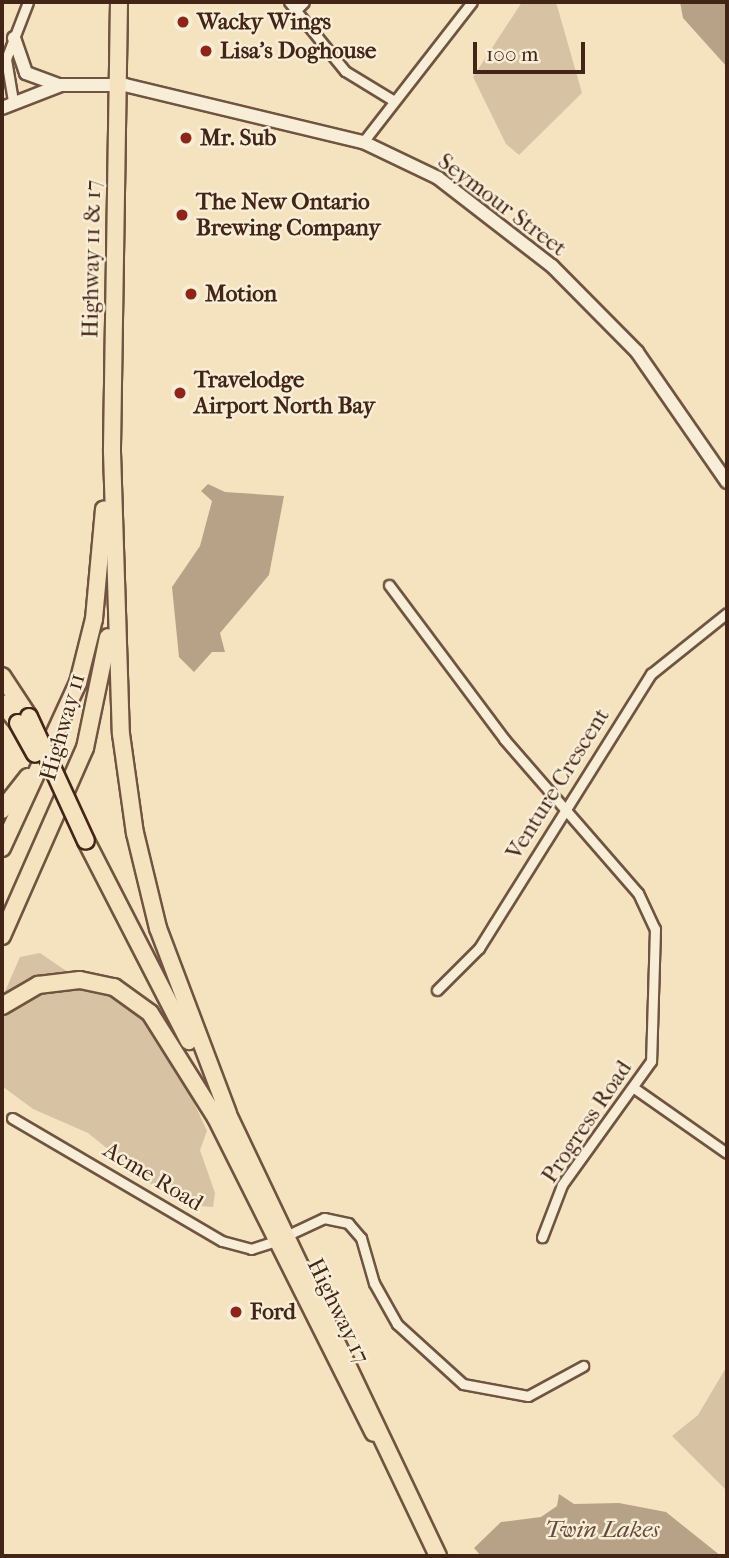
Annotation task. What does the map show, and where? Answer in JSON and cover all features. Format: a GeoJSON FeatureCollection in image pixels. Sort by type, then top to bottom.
{"type":"FeatureCollection","features":[{"type":"Feature","properties":{"kind":"highway","name":"Highway 11 & 17"},"geometry":{"type":"LineString","coordinates":[[108,517],[112,452],[119,2]]}},
{"type":"Feature","properties":{"kind":"highway","name":"Highway 11"},"geometry":{"type":"LineString","coordinates":[[2,848],[61,727],[85,658],[108,517]]}},
{"type":"Feature","properties":{"kind":"highway","name":"Highway 11"},"geometry":{"type":"LineString","coordinates":[[2,936],[77,771],[94,716],[109,621],[108,517]]}},
{"type":"Feature","properties":{"kind":"highway"},"geometry":{"type":"LineString","coordinates":[[108,517],[117,689],[135,833],[166,953],[222,1116]]}},
{"type":"Feature","properties":{"kind":"highway"},"geometry":{"type":"LineString","coordinates":[[2,810],[32,772],[85,658]]}},
{"type":"Feature","properties":{"kind":"highway"},"geometry":{"type":"LineString","coordinates":[[2,676],[82,842],[222,1116]]}},
{"type":"Feature","properties":{"kind":"highway"},"geometry":{"type":"LineString","coordinates":[[2,703],[23,720]]}},
{"type":"Feature","properties":{"kind":"highway"},"geometry":{"type":"LineString","coordinates":[[2,1006],[59,980],[92,981],[124,992],[168,1035],[222,1116]]}},
{"type":"Feature","properties":{"kind":"highway","name":"Highway 17"},"geometry":{"type":"LineString","coordinates":[[222,1116],[284,1237],[438,1556]]}},
{"type":"Feature","properties":{"kind":"street"},"geometry":{"type":"LineString","coordinates":[[8,104],[6,59],[28,2]]}},
{"type":"Feature","properties":{"kind":"street"},"geometry":{"type":"LineString","coordinates":[[289,2],[345,71],[391,99]]}},
{"type":"Feature","properties":{"kind":"street"},"geometry":{"type":"LineString","coordinates":[[296,10],[304,2]]}},
{"type":"Feature","properties":{"kind":"street"},"geometry":{"type":"LineString","coordinates":[[363,142],[391,99],[471,2]]}},
{"type":"Feature","properties":{"kind":"street"},"geometry":{"type":"LineString","coordinates":[[14,38],[26,73],[61,85]]}},
{"type":"Feature","properties":{"kind":"street","name":"Seymour Street"},"geometry":{"type":"LineString","coordinates":[[8,104],[61,85],[118,84],[363,142],[438,178],[552,266],[637,352],[727,482]]}},
{"type":"Feature","properties":{"kind":"street","name":"Progress Road"},"geometry":{"type":"LineString","coordinates":[[389,585],[563,807],[638,893],[655,929],[657,1035],[651,1061],[562,1185],[542,1237]]}},
{"type":"Feature","properties":{"kind":"street","name":"Venture Crescent"},"geometry":{"type":"LineString","coordinates":[[437,990],[479,948],[563,807],[652,674],[727,612]]}},
{"type":"Feature","properties":{"kind":"street"},"geometry":{"type":"LineString","coordinates":[[634,1087],[727,1153]]}},
{"type":"Feature","properties":{"kind":"street","name":"Acme Road"},"geometry":{"type":"LineString","coordinates":[[12,1118],[222,1241],[251,1249],[284,1237]]}},
{"type":"Feature","properties":{"kind":"street"},"geometry":{"type":"LineString","coordinates":[[284,1237],[324,1218],[348,1223],[361,1238],[374,1283],[397,1324],[463,1384],[528,1396],[583,1366]]}},
{"type":"Feature","properties":{"kind":"shaded area"},"geometry":{"type":"Polygon","coordinates":[[[522,2],[556,2],[582,93],[519,155],[506,144],[473,77],[522,2]]]}},
{"type":"Feature","properties":{"kind":"shaded area"},"geometry":{"type":"Polygon","coordinates":[[[40,953],[84,983],[152,1011],[207,1131],[200,1150],[215,1193],[213,1207],[188,1205],[156,1188],[88,1133],[33,1109],[2,1086],[2,998],[20,957],[40,953]]]}},
{"type":"Feature","properties":{"kind":"shaded area"},"geometry":{"type":"Polygon","coordinates":[[[727,1366],[727,1491],[672,1436],[698,1415],[727,1366]]]}},
{"type":"Feature","properties":{"kind":"water"},"geometry":{"type":"Polygon","coordinates":[[[680,2],[727,2],[727,67],[683,18],[680,2]]]}},
{"type":"Feature","properties":{"kind":"water"},"geometry":{"type":"Polygon","coordinates":[[[208,484],[225,492],[284,496],[269,575],[220,633],[225,652],[212,652],[194,672],[179,657],[172,587],[200,546],[212,501],[201,491],[208,484]]]}},
{"type":"Feature","properties":{"kind":"water","name":"Twin Lakes"},"geometry":{"type":"Polygon","coordinates":[[[559,1494],[574,1504],[619,1503],[666,1512],[721,1556],[481,1556],[474,1548],[501,1522],[541,1517],[557,1506],[559,1494]]]}},
{"type":"Feature","properties":{"kind":"place","name":"Wacky Wings"},"geometry":{"type":"Point","coordinates":[183,22]}},
{"type":"Feature","properties":{"kind":"place","name":"Lisa's Doghouse"},"geometry":{"type":"Point","coordinates":[206,51]}},
{"type":"Feature","properties":{"kind":"place","name":"Mr. Sub"},"geometry":{"type":"Point","coordinates":[186,138]}},
{"type":"Feature","properties":{"kind":"place","name":"The New Ontario Brewing Company"},"geometry":{"type":"Point","coordinates":[182,215]}},
{"type":"Feature","properties":{"kind":"place","name":"Motion"},"geometry":{"type":"Point","coordinates":[191,294]}},
{"type":"Feature","properties":{"kind":"place","name":"Travelodge Airport North Bay"},"geometry":{"type":"Point","coordinates":[180,393]}},
{"type":"Feature","properties":{"kind":"place","name":"Ford"},"geometry":{"type":"Point","coordinates":[236,1312]}}]}
